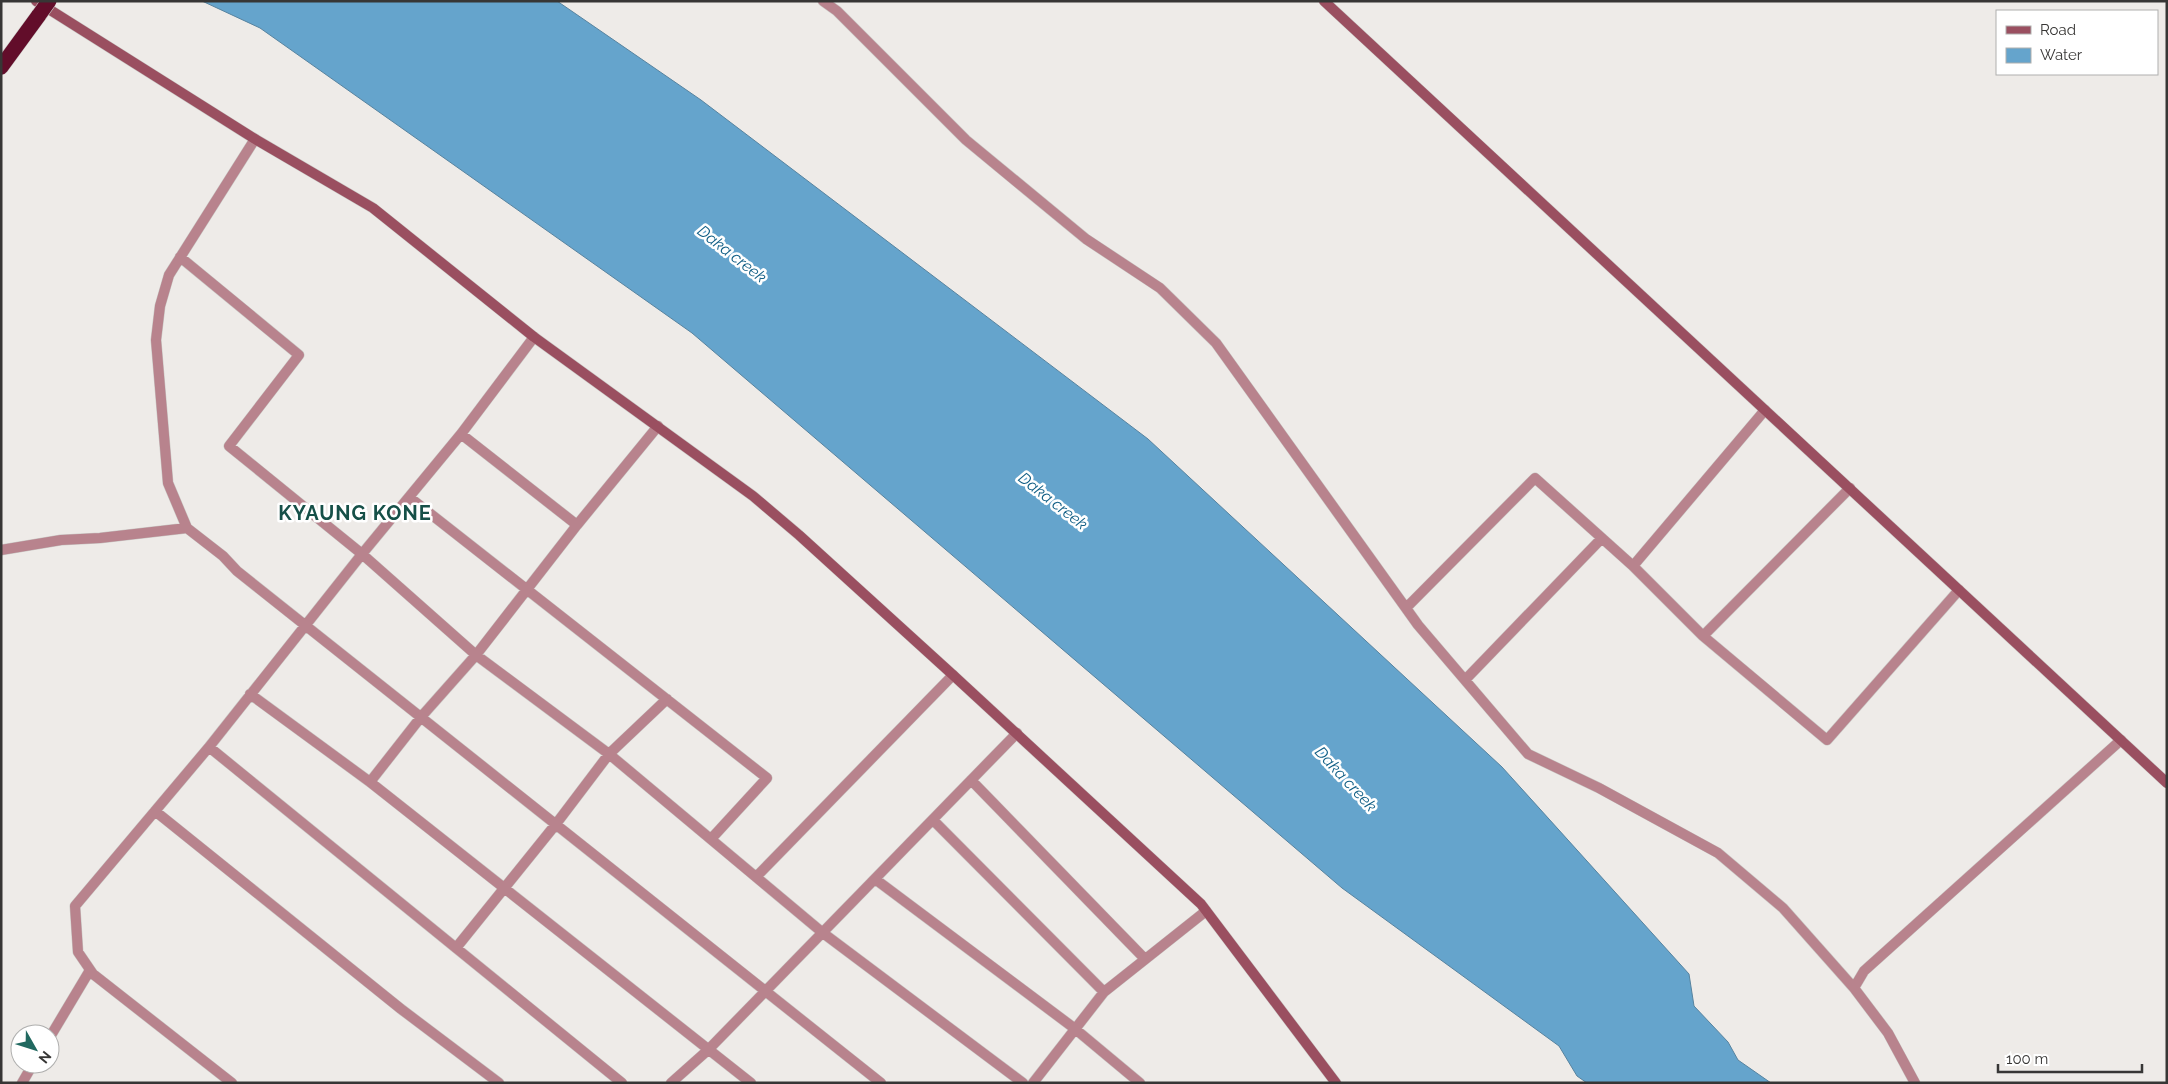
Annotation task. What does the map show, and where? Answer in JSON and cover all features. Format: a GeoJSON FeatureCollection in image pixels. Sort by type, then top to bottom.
{"type":"FeatureCollection","features":[{"type":"Feature","properties":{"kind":"highway"},"geometry":{"type":"LineString","coordinates":[[1,67],[37,8],[49,1]]}},
{"type":"Feature","properties":{"kind":"street"},"geometry":{"type":"LineString","coordinates":[[824,1],[837,10],[966,140],[1086,239],[1160,288],[1216,343],[1406,608],[1528,754],[1599,788],[1718,853],[1783,908],[1854,988],[1888,1033],[1915,1083]]}},
{"type":"Feature","properties":{"kind":"street"},"geometry":{"type":"LineString","coordinates":[[1324,1],[2121,740],[2164,777]]}},
{"type":"Feature","properties":{"kind":"street"},"geometry":{"type":"LineString","coordinates":[[37,8],[373,208],[534,337],[754,496],[799,534],[1017,733],[1206,911],[1336,1083]]}},
{"type":"Feature","properties":{"kind":"street"},"geometry":{"type":"LineString","coordinates":[[255,139],[169,275],[160,306],[156,340],[168,483],[187,528],[223,556],[237,571],[881,1083]]}},
{"type":"Feature","properties":{"kind":"street"},"geometry":{"type":"LineString","coordinates":[[180,257],[299,354],[229,446],[362,554],[476,655],[609,754],[823,933],[1023,1083]]}},
{"type":"Feature","properties":{"kind":"street"},"geometry":{"type":"LineString","coordinates":[[232,1083],[93,974],[78,952],[75,906],[208,746],[461,434],[534,337]]}},
{"type":"Feature","properties":{"kind":"street"},"geometry":{"type":"LineString","coordinates":[[1633,566],[1765,410]]}},
{"type":"Feature","properties":{"kind":"street"},"geometry":{"type":"LineString","coordinates":[[370,782],[421,717],[476,655],[576,525],[658,426]]}},
{"type":"Feature","properties":{"kind":"street"},"geometry":{"type":"LineString","coordinates":[[461,434],[576,525]]}},
{"type":"Feature","properties":{"kind":"street"},"geometry":{"type":"LineString","coordinates":[[1406,608],[1535,478],[1633,566],[1703,636],[1827,740],[1959,590]]}},
{"type":"Feature","properties":{"kind":"street"},"geometry":{"type":"LineString","coordinates":[[1703,636],[1850,488]]}},
{"type":"Feature","properties":{"kind":"street"},"geometry":{"type":"LineString","coordinates":[[409,497],[767,778],[711,840]]}},
{"type":"Feature","properties":{"kind":"street"},"geometry":{"type":"LineString","coordinates":[[1,550],[60,540],[100,538],[187,528]]}},
{"type":"Feature","properties":{"kind":"street"},"geometry":{"type":"LineString","coordinates":[[1465,680],[1602,538]]}},
{"type":"Feature","properties":{"kind":"street"},"geometry":{"type":"LineString","coordinates":[[756,877],[953,675]]}},
{"type":"Feature","properties":{"kind":"street"},"geometry":{"type":"LineString","coordinates":[[250,694],[370,782],[751,1083]]}},
{"type":"Feature","properties":{"kind":"street"},"geometry":{"type":"LineString","coordinates":[[456,948],[556,824],[609,754],[666,699]]}},
{"type":"Feature","properties":{"kind":"street"},"geometry":{"type":"LineString","coordinates":[[671,1083],[708,1050],[766,992],[1017,733]]}},
{"type":"Feature","properties":{"kind":"street"},"geometry":{"type":"LineString","coordinates":[[1854,988],[1864,971],[2121,740]]}},
{"type":"Feature","properties":{"kind":"street"},"geometry":{"type":"LineString","coordinates":[[208,746],[622,1083]]}},
{"type":"Feature","properties":{"kind":"street"},"geometry":{"type":"LineString","coordinates":[[972,780],[1144,958]]}},
{"type":"Feature","properties":{"kind":"street"},"geometry":{"type":"LineString","coordinates":[[154,811],[401,1009],[499,1083]]}},
{"type":"Feature","properties":{"kind":"street"},"geometry":{"type":"LineString","coordinates":[[933,820],[1104,992]]}},
{"type":"Feature","properties":{"kind":"street"},"geometry":{"type":"LineString","coordinates":[[875,879],[1074,1028],[1140,1083]]}},
{"type":"Feature","properties":{"kind":"street"},"geometry":{"type":"LineString","coordinates":[[1033,1083],[1074,1028],[1104,992],[1144,958],[1206,911]]}},
{"type":"Feature","properties":{"kind":"street"},"geometry":{"type":"LineString","coordinates":[[58,1024],[90,970]]}},
{"type":"Feature","properties":{"kind":"water","name":"Daka creek"},"geometry":{"type":"Polygon","coordinates":[[[202,1],[557,1],[701,100],[1148,439],[1502,767],[1689,974],[1694,1006],[1728,1042],[1738,1060],[1771,1083],[1587,1083],[1577,1076],[1559,1046],[1342,888],[692,333],[260,28],[202,1]]]}},
{"type":"Feature","properties":{"kind":"district","name":"KYAUNG KONE"},"geometry":{"type":"Point","coordinates":[355,513]}}]}
